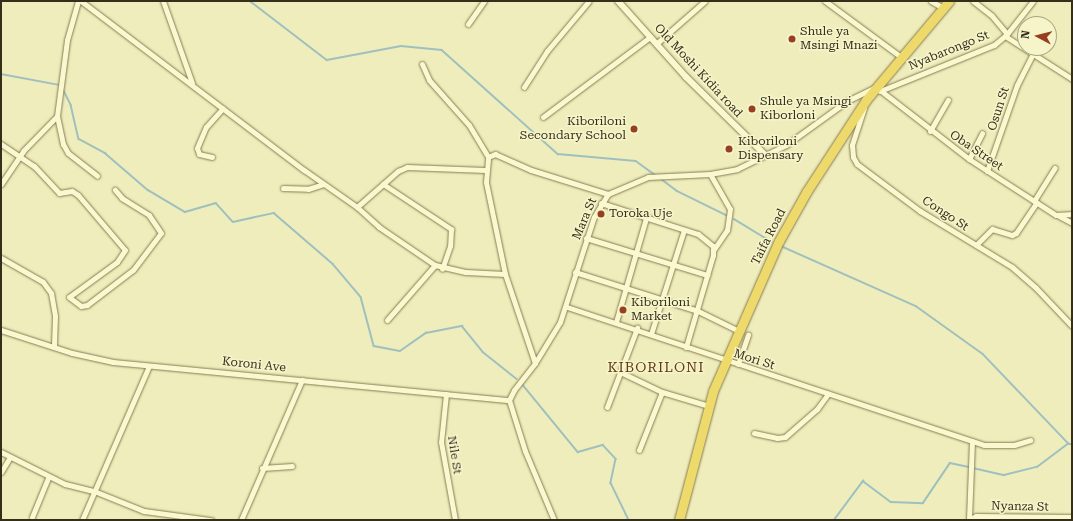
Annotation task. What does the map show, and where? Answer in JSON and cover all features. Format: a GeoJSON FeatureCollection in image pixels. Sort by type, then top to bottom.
{"type":"FeatureCollection","features":[{"type":"Feature","properties":{"kind":"highway","name":"Taifa Road"},"geometry":{"type":"LineString","coordinates":[[679,520],[709,406],[725,361],[758,284],[782,235],[807,191],[866,100],[878,89],[901,57],[946,4]]}},
{"type":"Feature","properties":{"kind":"street"},"geometry":{"type":"LineString","coordinates":[[97,176],[68,153],[63,144],[57,116],[67,40],[80,1],[192,83],[323,184],[357,207],[379,227],[435,266],[442,269],[505,274]]}},
{"type":"Feature","properties":{"kind":"street"},"geometry":{"type":"LineString","coordinates":[[163,1],[192,83]]}},
{"type":"Feature","properties":{"kind":"street"},"geometry":{"type":"LineString","coordinates":[[468,24],[484,1]]}},
{"type":"Feature","properties":{"kind":"street"},"geometry":{"type":"LineString","coordinates":[[524,87],[547,52],[589,1]]}},
{"type":"Feature","properties":{"kind":"street","name":"Old Moshi Kidia road"},"geometry":{"type":"LineString","coordinates":[[618,1],[656,44],[764,154]]}},
{"type":"Feature","properties":{"kind":"street"},"geometry":{"type":"LineString","coordinates":[[656,44],[705,1]]}},
{"type":"Feature","properties":{"kind":"street"},"geometry":{"type":"LineString","coordinates":[[825,1],[901,57]]}},
{"type":"Feature","properties":{"kind":"street"},"geometry":{"type":"LineString","coordinates":[[931,1],[946,4]]}},
{"type":"Feature","properties":{"kind":"street"},"geometry":{"type":"LineString","coordinates":[[972,1],[992,16],[1006,35],[1017,43]]}},
{"type":"Feature","properties":{"kind":"street","name":"Nyabarongo St"},"geometry":{"type":"LineString","coordinates":[[878,89],[974,54],[1006,35],[1033,1]]}},
{"type":"Feature","properties":{"kind":"street"},"geometry":{"type":"LineString","coordinates":[[543,117],[650,37]]}},
{"type":"Feature","properties":{"kind":"street","name":"Osun St"},"geometry":{"type":"LineString","coordinates":[[987,171],[1017,86],[1032,56]]}},
{"type":"Feature","properties":{"kind":"street"},"geometry":{"type":"LineString","coordinates":[[1034,56],[1072,79]]}},
{"type":"Feature","properties":{"kind":"street"},"geometry":{"type":"LineString","coordinates":[[422,64],[429,80],[469,125],[488,157],[485,170],[505,274],[535,363]]}},
{"type":"Feature","properties":{"kind":"street","name":"Oba Street"},"geometry":{"type":"LineString","coordinates":[[878,89],[930,131],[969,159],[1072,223]]}},
{"type":"Feature","properties":{"kind":"street","name":"Mara St"},"geometry":{"type":"LineString","coordinates":[[509,400],[514,390],[535,363],[567,307],[575,272],[586,238],[601,203],[608,194],[658,176],[710,174],[737,169],[764,154],[786,145],[847,101],[878,89]]}},
{"type":"Feature","properties":{"kind":"street","name":"Congo St"},"geometry":{"type":"LineString","coordinates":[[866,100],[852,145],[853,157],[857,164],[920,211],[1016,271],[1072,326]]}},
{"type":"Feature","properties":{"kind":"street"},"geometry":{"type":"LineString","coordinates":[[930,131],[948,100]]}},
{"type":"Feature","properties":{"kind":"street"},"geometry":{"type":"LineString","coordinates":[[212,157],[199,154],[197,148],[206,127],[223,108]]}},
{"type":"Feature","properties":{"kind":"street"},"geometry":{"type":"LineString","coordinates":[[1,184],[20,157],[57,116]]}},
{"type":"Feature","properties":{"kind":"street"},"geometry":{"type":"LineString","coordinates":[[969,159],[982,133]]}},
{"type":"Feature","properties":{"kind":"street"},"geometry":{"type":"LineString","coordinates":[[1,144],[43,174],[59,193],[72,191],[78,195],[100,218],[125,251],[117,262],[69,297],[81,306],[87,305],[133,270],[161,233],[149,215],[122,198],[115,190]]}},
{"type":"Feature","properties":{"kind":"street"},"geometry":{"type":"LineString","coordinates":[[488,157],[495,154],[531,170],[608,194]]}},
{"type":"Feature","properties":{"kind":"street"},"geometry":{"type":"LineString","coordinates":[[357,207],[383,184],[407,166],[485,170]]}},
{"type":"Feature","properties":{"kind":"street"},"geometry":{"type":"LineString","coordinates":[[976,245],[992,229],[1012,235],[1016,233],[1056,168]]}},
{"type":"Feature","properties":{"kind":"street"},"geometry":{"type":"LineString","coordinates":[[686,347],[698,311],[713,251],[727,230],[730,209],[710,174]]}},
{"type":"Feature","properties":{"kind":"street"},"geometry":{"type":"LineString","coordinates":[[283,188],[308,189],[323,184]]}},
{"type":"Feature","properties":{"kind":"street"},"geometry":{"type":"LineString","coordinates":[[383,184],[451,229],[450,246],[442,269]]}},
{"type":"Feature","properties":{"kind":"street"},"geometry":{"type":"LineString","coordinates":[[601,203],[684,230],[706,239],[713,246],[713,251]]}},
{"type":"Feature","properties":{"kind":"street"},"geometry":{"type":"LineString","coordinates":[[1060,216],[1072,214]]}},
{"type":"Feature","properties":{"kind":"street"},"geometry":{"type":"LineString","coordinates":[[616,322],[646,218]]}},
{"type":"Feature","properties":{"kind":"street"},"geometry":{"type":"LineString","coordinates":[[651,334],[684,230]]}},
{"type":"Feature","properties":{"kind":"street"},"geometry":{"type":"LineString","coordinates":[[586,238],[707,275]]}},
{"type":"Feature","properties":{"kind":"street"},"geometry":{"type":"LineString","coordinates":[[1,258],[43,282],[51,293],[56,316],[54,346]]}},
{"type":"Feature","properties":{"kind":"street"},"geometry":{"type":"LineString","coordinates":[[386,320],[435,266]]}},
{"type":"Feature","properties":{"kind":"street"},"geometry":{"type":"LineString","coordinates":[[575,272],[662,298],[698,311],[739,331]]}},
{"type":"Feature","properties":{"kind":"street","name":"Mori St"},"geometry":{"type":"LineString","coordinates":[[567,307],[637,328],[725,361],[936,428],[984,445],[1014,445],[1030,440]]}},
{"type":"Feature","properties":{"kind":"street"},"geometry":{"type":"LineString","coordinates":[[607,406],[637,328]]}},
{"type":"Feature","properties":{"kind":"street","name":"Koroni Ave"},"geometry":{"type":"LineString","coordinates":[[1,330],[94,358],[149,366],[509,400]]}},
{"type":"Feature","properties":{"kind":"street"},"geometry":{"type":"LineString","coordinates":[[738,364],[748,335]]}},
{"type":"Feature","properties":{"kind":"street"},"geometry":{"type":"LineString","coordinates":[[82,520],[121,435],[149,366]]}},
{"type":"Feature","properties":{"kind":"street"},"geometry":{"type":"LineString","coordinates":[[620,372],[662,392],[709,406]]}},
{"type":"Feature","properties":{"kind":"street"},"geometry":{"type":"LineString","coordinates":[[241,520],[262,468],[302,380]]}},
{"type":"Feature","properties":{"kind":"street"},"geometry":{"type":"LineString","coordinates":[[639,450],[662,392]]}},
{"type":"Feature","properties":{"kind":"street","name":"Nile St"},"geometry":{"type":"LineString","coordinates":[[446,394],[441,442],[455,520]]}},
{"type":"Feature","properties":{"kind":"street"},"geometry":{"type":"LineString","coordinates":[[754,433],[777,438],[785,437],[807,419],[828,394]]}},
{"type":"Feature","properties":{"kind":"street"},"geometry":{"type":"LineString","coordinates":[[509,400],[525,451],[554,520]]}},
{"type":"Feature","properties":{"kind":"street"},"geometry":{"type":"LineString","coordinates":[[969,520],[972,441]]}},
{"type":"Feature","properties":{"kind":"street"},"geometry":{"type":"LineString","coordinates":[[1,452],[48,478],[94,491],[148,512],[211,520]]}},
{"type":"Feature","properties":{"kind":"street"},"geometry":{"type":"LineString","coordinates":[[1,472],[10,457]]}},
{"type":"Feature","properties":{"kind":"street"},"geometry":{"type":"LineString","coordinates":[[262,468],[292,466]]}},
{"type":"Feature","properties":{"kind":"street"},"geometry":{"type":"LineString","coordinates":[[32,517],[48,478]]}},
{"type":"Feature","properties":{"kind":"street","name":"Nyanza St"},"geometry":{"type":"LineString","coordinates":[[969,520],[976,516],[1051,519],[1072,518]]}},
{"type":"Feature","properties":{"kind":"waterway"},"geometry":{"type":"LineString","coordinates":[[250,1],[327,60],[401,46],[442,50],[558,154],[636,161],[655,175]]}},
{"type":"Feature","properties":{"kind":"waterway"},"geometry":{"type":"LineString","coordinates":[[1,74],[60,85]]}},
{"type":"Feature","properties":{"kind":"waterway"},"geometry":{"type":"LineString","coordinates":[[62,87],[71,105],[79,139],[105,153],[148,190],[185,212],[216,203],[233,222],[274,213],[333,264],[361,297],[374,346],[400,351],[426,333],[462,326],[483,352],[517,379]]}},
{"type":"Feature","properties":{"kind":"waterway"},"geometry":{"type":"LineString","coordinates":[[660,178],[677,191],[726,215]]}},
{"type":"Feature","properties":{"kind":"waterway"},"geometry":{"type":"LineString","coordinates":[[734,219],[772,242]]}},
{"type":"Feature","properties":{"kind":"waterway"},"geometry":{"type":"LineString","coordinates":[[781,246],[916,306],[983,354],[1069,444],[1072,444]]}},
{"type":"Feature","properties":{"kind":"waterway"},"geometry":{"type":"LineString","coordinates":[[523,385],[578,452],[603,445],[616,459],[611,483],[629,520]]}},
{"type":"Feature","properties":{"kind":"waterway"},"geometry":{"type":"LineString","coordinates":[[973,468],[1004,475],[1037,467],[1068,444]]}},
{"type":"Feature","properties":{"kind":"waterway"},"geometry":{"type":"LineString","coordinates":[[834,520],[863,481],[891,502],[923,503],[950,463],[969,467]]}},
{"type":"Feature","properties":{"kind":"place","name":"Shule ya Msingi Mnazi"},"geometry":{"type":"Point","coordinates":[792,39]}},
{"type":"Feature","properties":{"kind":"place","name":"Shule ya Msingi Kiborloni"},"geometry":{"type":"Point","coordinates":[752,109]}},
{"type":"Feature","properties":{"kind":"place","name":"Kiboriloni Secondary School"},"geometry":{"type":"Point","coordinates":[634,129]}},
{"type":"Feature","properties":{"kind":"place","name":"Kiboriloni Dispensary"},"geometry":{"type":"Point","coordinates":[729,149]}},
{"type":"Feature","properties":{"kind":"place","name":"Toroka Uje"},"geometry":{"type":"Point","coordinates":[601,214]}},
{"type":"Feature","properties":{"kind":"place","name":"Kiboriloni Market"},"geometry":{"type":"Point","coordinates":[623,310]}},
{"type":"Feature","properties":{"kind":"district","name":"KIBORILONI"},"geometry":{"type":"Point","coordinates":[656,367]}}]}
